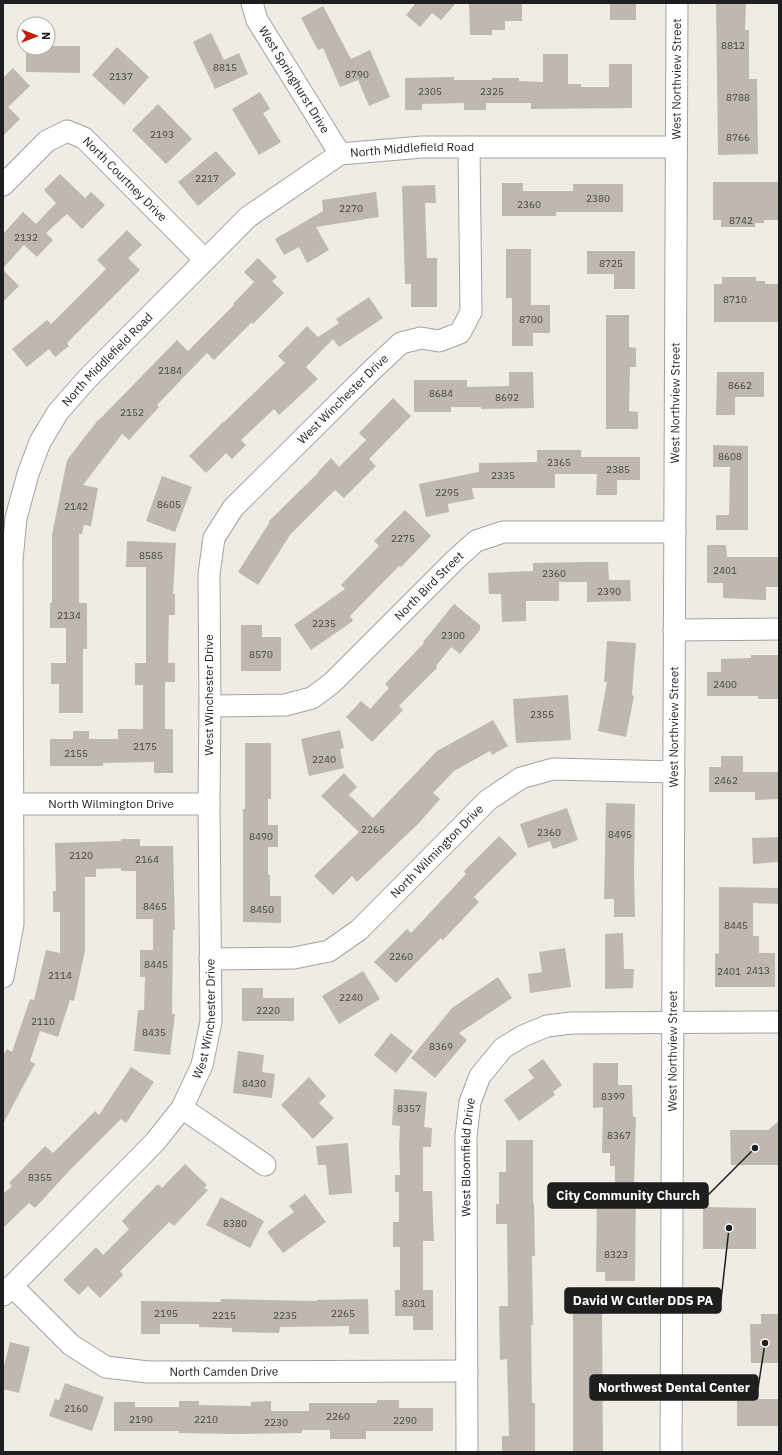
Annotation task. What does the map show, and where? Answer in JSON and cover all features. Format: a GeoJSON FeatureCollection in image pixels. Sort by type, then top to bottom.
{"type":"FeatureCollection","features":[{"type":"Feature","properties":{"kind":"street","name":"West Springhurst Drive"},"geometry":{"type":"LineString","coordinates":[[252,3],[257,20],[340,154]]}},
{"type":"Feature","properties":{"kind":"street","name":"West Northview Street"},"geometry":{"type":"LineString","coordinates":[[671,1452],[677,3]]}},
{"type":"Feature","properties":{"kind":"street","name":"North Courtney Drive"},"geometry":{"type":"LineString","coordinates":[[3,185],[47,141],[67,131],[84,138],[205,260]]}},
{"type":"Feature","properties":{"kind":"street","name":"North Middlefield Road"},"geometry":{"type":"LineString","coordinates":[[3,977],[14,924],[8,901],[14,804],[12,560],[16,518],[28,474],[40,442],[58,412],[87,379],[248,217],[340,154],[422,147],[676,147]]}},
{"type":"Feature","properties":{"kind":"street","name":"West Winchester Drive"},"geometry":{"type":"LineString","coordinates":[[7,1291],[155,1142],[182,1108],[202,1065],[211,1022],[208,804],[210,706],[208,574],[214,538],[233,508],[401,343],[421,338],[439,341],[460,333],[471,312],[469,147]]}},
{"type":"Feature","properties":{"kind":"street","name":"North Bird Street"},"geometry":{"type":"LineString","coordinates":[[210,706],[285,705],[312,698],[332,683],[455,560],[476,541],[503,532],[675,532]]}},
{"type":"Feature","properties":{"kind":"street"},"geometry":{"type":"LineString","coordinates":[[674,630],[779,629]]}},
{"type":"Feature","properties":{"kind":"street","name":"North Wilmington Drive"},"geometry":{"type":"LineString","coordinates":[[210,959],[294,958],[329,951],[358,930],[488,800],[521,778],[553,769],[674,772]]}},
{"type":"Feature","properties":{"kind":"street","name":"North Wilmington Drive"},"geometry":{"type":"LineString","coordinates":[[14,804],[208,804]]}},
{"type":"Feature","properties":{"kind":"street","name":"West Bloomfield Drive"},"geometry":{"type":"LineString","coordinates":[[467,1452],[466,1136],[470,1102],[480,1076],[503,1048],[523,1036],[547,1026],[572,1023],[655,1024],[673,1022],[779,1022]]}},
{"type":"Feature","properties":{"kind":"street"},"geometry":{"type":"LineString","coordinates":[[182,1108],[265,1165]]}},
{"type":"Feature","properties":{"kind":"street","name":"North Camden Drive"},"geometry":{"type":"LineString","coordinates":[[7,1291],[71,1345],[106,1367],[148,1372],[467,1371]]}},
{"type":"Feature","properties":{"kind":"building"},"geometry":{"type":"Polygon","coordinates":[[[416,3],[456,3],[441,20],[432,13],[420,27],[406,15],[416,3]]]}},
{"type":"Feature","properties":{"kind":"building"},"geometry":{"type":"Polygon","coordinates":[[[469,3],[522,3],[522,21],[505,21],[505,30],[492,30],[492,35],[470,35],[469,3]]]}},
{"type":"Feature","properties":{"kind":"building"},"geometry":{"type":"Polygon","coordinates":[[[610,3],[636,3],[636,20],[610,20],[610,3]]]}},
{"type":"Feature","properties":{"kind":"building"},"geometry":{"type":"Polygon","coordinates":[[[716,3],[746,3],[745,30],[749,30],[749,79],[757,79],[758,154],[718,155],[716,3]]]}},
{"type":"Feature","properties":{"kind":"building"},"geometry":{"type":"Polygon","coordinates":[[[323,6],[351,59],[370,50],[390,97],[369,106],[358,80],[340,87],[323,48],[318,50],[301,18],[323,6]]]}},
{"type":"Feature","properties":{"kind":"building"},"geometry":{"type":"Polygon","coordinates":[[[211,33],[224,60],[239,53],[248,74],[215,89],[193,42],[211,33]]]}},
{"type":"Feature","properties":{"kind":"building"},"geometry":{"type":"Polygon","coordinates":[[[56,46],[80,46],[80,73],[26,72],[26,56],[56,56],[56,46]]]}},
{"type":"Feature","properties":{"kind":"building"},"geometry":{"type":"Polygon","coordinates":[[[117,47],[149,77],[124,105],[92,75],[117,47]]]}},
{"type":"Feature","properties":{"kind":"building"},"geometry":{"type":"Polygon","coordinates":[[[543,54],[568,54],[568,84],[581,84],[581,87],[609,87],[609,64],[632,64],[632,108],[531,109],[531,103],[486,103],[486,110],[464,110],[464,103],[422,104],[422,110],[405,110],[405,78],[454,77],[454,80],[492,80],[492,78],[519,78],[519,81],[543,82],[543,54]]]}},
{"type":"Feature","properties":{"kind":"building"},"geometry":{"type":"Polygon","coordinates":[[[13,68],[30,86],[8,107],[20,119],[3,136],[3,78],[13,68]]]}},
{"type":"Feature","properties":{"kind":"building"},"geometry":{"type":"Polygon","coordinates":[[[260,92],[270,109],[263,113],[281,142],[259,155],[232,109],[260,92]]]}},
{"type":"Feature","properties":{"kind":"building"},"geometry":{"type":"Polygon","coordinates":[[[158,104],[192,139],[166,164],[132,130],[158,104]]]}},
{"type":"Feature","properties":{"kind":"building"},"geometry":{"type":"Polygon","coordinates":[[[216,151],[236,174],[198,206],[178,182],[216,151]]]}},
{"type":"Feature","properties":{"kind":"building"},"geometry":{"type":"Polygon","coordinates":[[[60,174],[85,198],[91,192],[105,205],[82,229],[67,214],[46,233],[53,240],[37,257],[24,245],[3,268],[3,234],[23,212],[36,224],[56,203],[44,190],[60,174]]]}},
{"type":"Feature","properties":{"kind":"building"},"geometry":{"type":"Polygon","coordinates":[[[713,182],[779,182],[779,220],[764,220],[764,223],[755,223],[755,227],[721,227],[721,220],[713,220],[713,182]]]}},
{"type":"Feature","properties":{"kind":"building"},"geometry":{"type":"Polygon","coordinates":[[[502,183],[523,183],[523,191],[573,191],[573,184],[623,184],[623,212],[556,212],[556,216],[502,216],[502,183]]]}},
{"type":"Feature","properties":{"kind":"building"},"geometry":{"type":"Polygon","coordinates":[[[435,185],[436,203],[425,203],[427,258],[437,258],[437,307],[411,307],[411,284],[405,284],[402,186],[435,185]]]}},
{"type":"Feature","properties":{"kind":"building"},"geometry":{"type":"Polygon","coordinates":[[[376,192],[379,217],[316,227],[329,250],[307,263],[299,247],[284,255],[275,239],[323,211],[322,200],[376,192]]]}},
{"type":"Feature","properties":{"kind":"building"},"geometry":{"type":"Polygon","coordinates":[[[127,230],[142,245],[128,258],[140,270],[67,343],[69,346],[55,357],[49,349],[27,367],[12,349],[47,320],[51,324],[106,269],[97,260],[127,230]]]}},
{"type":"Feature","properties":{"kind":"building"},"geometry":{"type":"Polygon","coordinates":[[[506,249],[531,249],[531,305],[550,305],[550,333],[533,333],[533,346],[512,346],[512,298],[506,298],[506,249]]]}},
{"type":"Feature","properties":{"kind":"building"},"geometry":{"type":"Polygon","coordinates":[[[587,251],[635,251],[635,289],[614,289],[614,274],[587,274],[587,251]]]}},
{"type":"Feature","properties":{"kind":"building"},"geometry":{"type":"Polygon","coordinates":[[[258,258],[277,277],[272,281],[284,293],[214,360],[207,353],[157,405],[159,407],[129,440],[122,434],[83,485],[98,488],[91,526],[84,525],[82,534],[79,534],[79,603],[87,603],[87,649],[83,649],[83,713],[59,713],[59,684],[51,684],[51,663],[66,663],[66,628],[50,628],[50,603],[52,603],[52,535],[67,460],[98,420],[177,340],[188,351],[234,305],[233,304],[254,282],[244,272],[258,258]]]}},
{"type":"Feature","properties":{"kind":"building"},"geometry":{"type":"Polygon","coordinates":[[[3,270],[19,286],[3,302],[3,270]]]}},
{"type":"Feature","properties":{"kind":"building"},"geometry":{"type":"Polygon","coordinates":[[[722,277],[756,277],[756,281],[765,281],[765,284],[779,284],[779,322],[714,322],[714,284],[722,284],[722,277]]]}},
{"type":"Feature","properties":{"kind":"building"},"geometry":{"type":"Polygon","coordinates":[[[369,297],[383,318],[339,347],[333,339],[306,367],[318,379],[279,415],[274,409],[241,440],[246,445],[232,459],[226,453],[206,473],[189,456],[285,363],[278,356],[307,326],[318,337],[339,323],[336,319],[369,297]]]}},
{"type":"Feature","properties":{"kind":"building"},"geometry":{"type":"Polygon","coordinates":[[[606,315],[629,315],[629,347],[636,348],[636,367],[630,367],[629,411],[638,412],[638,429],[606,429],[606,315]]]}},
{"type":"Feature","properties":{"kind":"building"},"geometry":{"type":"Polygon","coordinates":[[[509,372],[533,372],[534,408],[481,409],[481,407],[451,407],[451,412],[414,412],[414,380],[467,380],[467,387],[509,386],[509,372]]]}},
{"type":"Feature","properties":{"kind":"building"},"geometry":{"type":"Polygon","coordinates":[[[717,372],[764,372],[764,397],[735,397],[735,415],[716,415],[717,372]]]}},
{"type":"Feature","properties":{"kind":"building"},"geometry":{"type":"Polygon","coordinates":[[[393,398],[411,416],[369,459],[376,466],[344,498],[335,490],[290,535],[258,585],[238,572],[269,521],[318,473],[331,458],[339,467],[366,440],[359,433],[393,398]]]}},
{"type":"Feature","properties":{"kind":"building"},"geometry":{"type":"Polygon","coordinates":[[[713,445],[748,446],[748,530],[716,530],[716,515],[729,515],[730,467],[713,467],[713,445]]]}},
{"type":"Feature","properties":{"kind":"building"},"geometry":{"type":"Polygon","coordinates":[[[537,450],[581,450],[581,457],[640,457],[640,480],[617,480],[617,495],[596,495],[597,474],[555,474],[555,488],[472,488],[474,499],[448,504],[449,512],[426,517],[419,484],[479,472],[479,463],[537,462],[537,450]]]}},
{"type":"Feature","properties":{"kind":"building"},"geometry":{"type":"Polygon","coordinates":[[[162,476],[192,487],[175,532],[146,521],[162,476]]]}},
{"type":"Feature","properties":{"kind":"building"},"geometry":{"type":"Polygon","coordinates":[[[405,510],[431,536],[350,616],[353,621],[311,650],[294,625],[345,589],[341,585],[379,546],[374,541],[405,510]]]}},
{"type":"Feature","properties":{"kind":"building"},"geometry":{"type":"Polygon","coordinates":[[[127,541],[176,543],[173,594],[175,594],[175,615],[169,615],[168,663],[175,663],[175,682],[165,682],[165,729],[173,729],[173,773],[154,773],[154,762],[103,763],[103,766],[50,766],[50,739],[73,739],[73,731],[89,731],[89,739],[118,739],[118,729],[143,729],[143,685],[135,685],[135,663],[146,663],[146,567],[126,567],[127,541]]]}},
{"type":"Feature","properties":{"kind":"building"},"geometry":{"type":"Polygon","coordinates":[[[707,545],[726,545],[727,557],[779,557],[779,587],[766,587],[766,600],[723,598],[723,583],[707,583],[707,545]]]}},
{"type":"Feature","properties":{"kind":"building"},"geometry":{"type":"Polygon","coordinates":[[[608,562],[609,580],[630,580],[631,601],[587,602],[587,582],[559,582],[559,601],[526,601],[526,621],[502,622],[501,594],[489,594],[488,573],[533,571],[533,563],[608,562]]]}},
{"type":"Feature","properties":{"kind":"building"},"geometry":{"type":"Polygon","coordinates":[[[454,604],[480,625],[480,630],[460,654],[451,647],[436,666],[437,668],[399,706],[403,710],[372,742],[346,717],[361,701],[370,709],[389,688],[385,684],[424,643],[423,642],[454,604]]]}},
{"type":"Feature","properties":{"kind":"building"},"geometry":{"type":"Polygon","coordinates":[[[241,625],[262,625],[262,637],[281,637],[281,671],[241,671],[241,625]]]}},
{"type":"Feature","properties":{"kind":"building"},"geometry":{"type":"Polygon","coordinates":[[[607,641],[636,643],[632,695],[634,696],[626,737],[598,731],[607,682],[604,682],[607,641]]]}},
{"type":"Feature","properties":{"kind":"building"},"geometry":{"type":"Polygon","coordinates":[[[751,655],[779,655],[779,699],[758,699],[758,696],[707,696],[707,672],[721,672],[721,659],[751,658],[751,655]]]}},
{"type":"Feature","properties":{"kind":"building"},"geometry":{"type":"Polygon","coordinates":[[[568,695],[571,740],[516,743],[513,699],[568,695]]]}},
{"type":"Feature","properties":{"kind":"building"},"geometry":{"type":"Polygon","coordinates":[[[493,720],[508,746],[492,755],[490,751],[454,771],[433,793],[440,799],[419,823],[357,882],[352,876],[333,895],[314,876],[359,832],[321,796],[344,773],[357,787],[349,795],[373,818],[437,751],[493,720]]]}},
{"type":"Feature","properties":{"kind":"building"},"geometry":{"type":"Polygon","coordinates":[[[340,730],[344,748],[340,749],[344,768],[309,776],[301,739],[340,730]]]}},
{"type":"Feature","properties":{"kind":"building"},"geometry":{"type":"Polygon","coordinates":[[[245,743],[271,743],[271,799],[268,799],[268,825],[278,825],[278,847],[268,847],[268,875],[270,875],[270,896],[281,896],[281,923],[243,922],[243,809],[245,809],[245,743]]]}},
{"type":"Feature","properties":{"kind":"building"},"geometry":{"type":"Polygon","coordinates":[[[721,756],[743,756],[743,772],[779,772],[779,799],[755,800],[755,792],[709,792],[709,767],[721,767],[721,756]]]}},
{"type":"Feature","properties":{"kind":"building"},"geometry":{"type":"Polygon","coordinates":[[[606,803],[635,804],[635,917],[614,917],[614,899],[604,899],[606,803]]]}},
{"type":"Feature","properties":{"kind":"building"},"geometry":{"type":"Polygon","coordinates":[[[567,808],[578,840],[553,849],[550,841],[528,848],[520,824],[567,808]]]}},
{"type":"Feature","properties":{"kind":"building"},"geometry":{"type":"Polygon","coordinates":[[[499,836],[517,854],[474,897],[479,902],[443,940],[441,938],[396,983],[374,962],[407,929],[411,933],[466,874],[464,871],[499,836]]]}},
{"type":"Feature","properties":{"kind":"building"},"geometry":{"type":"Polygon","coordinates":[[[779,837],[779,862],[753,864],[752,838],[779,837]]]}},
{"type":"Feature","properties":{"kind":"building"},"geometry":{"type":"Polygon","coordinates":[[[121,839],[140,839],[140,846],[173,846],[175,930],[173,930],[172,1014],[175,1014],[170,1055],[134,1051],[138,1010],[144,1010],[145,977],[140,977],[140,950],[153,950],[153,919],[136,919],[136,871],[121,871],[121,868],[96,869],[96,877],[85,877],[85,951],[74,1001],[70,1000],[58,1037],[40,1031],[30,1061],[35,1064],[3,1124],[3,1056],[7,1049],[12,1052],[30,999],[34,1000],[46,950],[60,953],[60,912],[53,912],[53,891],[56,891],[55,843],[121,841],[121,839]]]}},
{"type":"Feature","properties":{"kind":"building"},"geometry":{"type":"Polygon","coordinates":[[[719,887],[779,888],[779,904],[753,903],[753,936],[759,936],[759,953],[775,953],[775,987],[715,987],[715,954],[719,953],[719,887]]]}},
{"type":"Feature","properties":{"kind":"building"},"geometry":{"type":"Polygon","coordinates":[[[623,933],[624,969],[634,969],[633,988],[605,989],[605,934],[623,933]]]}},
{"type":"Feature","properties":{"kind":"building"},"geometry":{"type":"Polygon","coordinates":[[[565,948],[571,987],[530,993],[528,974],[542,972],[539,952],[565,948]]]}},
{"type":"Feature","properties":{"kind":"building"},"geometry":{"type":"Polygon","coordinates":[[[363,971],[380,999],[339,1024],[322,996],[363,971]]]}},
{"type":"Feature","properties":{"kind":"building"},"geometry":{"type":"Polygon","coordinates":[[[498,977],[512,998],[459,1033],[467,1040],[435,1078],[411,1058],[452,1008],[498,977]]]}},
{"type":"Feature","properties":{"kind":"building"},"geometry":{"type":"Polygon","coordinates":[[[242,988],[263,988],[263,998],[294,998],[294,1021],[242,1021],[242,988]]]}},
{"type":"Feature","properties":{"kind":"building"},"geometry":{"type":"Polygon","coordinates":[[[391,1033],[413,1051],[396,1073],[374,1055],[391,1033]]]}},
{"type":"Feature","properties":{"kind":"building"},"geometry":{"type":"Polygon","coordinates":[[[238,1051],[264,1055],[262,1072],[275,1074],[272,1098],[233,1093],[238,1051]]]}},
{"type":"Feature","properties":{"kind":"building"},"geometry":{"type":"Polygon","coordinates":[[[543,1059],[562,1085],[553,1092],[555,1095],[519,1121],[504,1100],[534,1078],[528,1070],[543,1059]]]}},
{"type":"Feature","properties":{"kind":"building"},"geometry":{"type":"Polygon","coordinates":[[[593,1063],[618,1063],[618,1085],[632,1085],[633,1117],[636,1117],[634,1183],[636,1183],[635,1281],[605,1281],[605,1272],[596,1272],[597,1197],[615,1197],[615,1166],[610,1166],[610,1153],[602,1153],[603,1107],[593,1108],[593,1063]]]}},
{"type":"Feature","properties":{"kind":"building"},"geometry":{"type":"Polygon","coordinates":[[[131,1067],[154,1082],[126,1123],[121,1119],[70,1170],[35,1208],[29,1203],[3,1228],[3,1194],[12,1186],[9,1183],[45,1146],[53,1153],[95,1111],[99,1115],[131,1067]]]}},
{"type":"Feature","properties":{"kind":"building"},"geometry":{"type":"Polygon","coordinates":[[[309,1077],[326,1096],[319,1103],[334,1118],[313,1139],[281,1105],[309,1077]]]}},
{"type":"Feature","properties":{"kind":"building"},"geometry":{"type":"Polygon","coordinates":[[[394,1089],[427,1092],[424,1127],[432,1128],[431,1147],[423,1147],[423,1191],[432,1191],[434,1241],[423,1241],[423,1290],[433,1290],[433,1330],[413,1330],[413,1316],[395,1316],[395,1290],[400,1290],[400,1247],[393,1247],[393,1222],[399,1222],[399,1192],[395,1192],[395,1175],[400,1175],[400,1126],[392,1125],[394,1089]]]}},
{"type":"Feature","properties":{"kind":"building"},"geometry":{"type":"Polygon","coordinates":[[[779,1121],[779,1165],[731,1165],[730,1130],[768,1130],[779,1121]]]}},
{"type":"Feature","properties":{"kind":"building"},"geometry":{"type":"Polygon","coordinates":[[[506,1140],[533,1140],[535,1256],[532,1256],[533,1325],[531,1325],[532,1403],[535,1403],[535,1452],[502,1452],[502,1436],[509,1436],[507,1359],[500,1360],[499,1306],[508,1306],[507,1224],[496,1224],[496,1204],[499,1204],[499,1172],[506,1172],[506,1140]]]}},
{"type":"Feature","properties":{"kind":"building"},"geometry":{"type":"Polygon","coordinates":[[[348,1143],[352,1193],[329,1195],[326,1165],[318,1165],[316,1146],[348,1143]]]}},
{"type":"Feature","properties":{"kind":"building"},"geometry":{"type":"Polygon","coordinates":[[[185,1164],[207,1185],[204,1188],[208,1190],[174,1226],[169,1222],[120,1271],[123,1275],[100,1298],[88,1286],[79,1295],[63,1280],[96,1247],[103,1255],[129,1229],[122,1221],[158,1184],[162,1188],[185,1164]]]}},
{"type":"Feature","properties":{"kind":"building"},"geometry":{"type":"Polygon","coordinates":[[[305,1194],[326,1222],[283,1253],[267,1232],[294,1212],[289,1206],[305,1194]]]}},
{"type":"Feature","properties":{"kind":"building"},"geometry":{"type":"Polygon","coordinates":[[[221,1197],[264,1221],[250,1248],[206,1225],[221,1197]]]}},
{"type":"Feature","properties":{"kind":"building"},"geometry":{"type":"Polygon","coordinates":[[[703,1207],[756,1208],[756,1249],[703,1249],[703,1207]]]}},
{"type":"Feature","properties":{"kind":"building"},"geometry":{"type":"Polygon","coordinates":[[[221,1299],[317,1301],[368,1299],[369,1334],[349,1334],[349,1326],[280,1327],[279,1333],[232,1332],[232,1328],[199,1327],[199,1324],[160,1324],[160,1334],[141,1334],[141,1301],[220,1302],[221,1299]]]}},
{"type":"Feature","properties":{"kind":"building"},"geometry":{"type":"Polygon","coordinates":[[[573,1309],[602,1309],[603,1452],[573,1452],[573,1309]]]}},
{"type":"Feature","properties":{"kind":"building"},"geometry":{"type":"Polygon","coordinates":[[[761,1314],[779,1314],[779,1363],[751,1363],[750,1324],[761,1324],[761,1314]]]}},
{"type":"Feature","properties":{"kind":"building"},"geometry":{"type":"Polygon","coordinates":[[[10,1342],[30,1347],[19,1393],[3,1389],[3,1370],[10,1342]]]}},
{"type":"Feature","properties":{"kind":"building"},"geometry":{"type":"Polygon","coordinates":[[[65,1383],[104,1397],[92,1431],[49,1416],[55,1399],[59,1400],[65,1383]]]}},
{"type":"Feature","properties":{"kind":"building"},"geometry":{"type":"Polygon","coordinates":[[[737,1399],[779,1399],[779,1426],[737,1426],[737,1399]]]}},
{"type":"Feature","properties":{"kind":"building"},"geometry":{"type":"Polygon","coordinates":[[[377,1400],[399,1400],[399,1408],[433,1408],[433,1431],[366,1431],[366,1439],[330,1439],[330,1430],[302,1430],[302,1433],[233,1434],[179,1433],[179,1431],[114,1431],[114,1402],[135,1402],[135,1407],[179,1407],[179,1401],[199,1401],[199,1405],[251,1406],[251,1402],[271,1401],[271,1411],[309,1411],[309,1403],[377,1403],[377,1400]]]}},
{"type":"Feature","properties":{"kind":"place","name":"City Community Church"},"geometry":{"type":"Point","coordinates":[755,1148]}},
{"type":"Feature","properties":{"kind":"place","name":"David W Cutler DDS PA"},"geometry":{"type":"Point","coordinates":[729,1228]}},
{"type":"Feature","properties":{"kind":"place","name":"Northwest Dental Center"},"geometry":{"type":"Point","coordinates":[765,1343]}}]}
